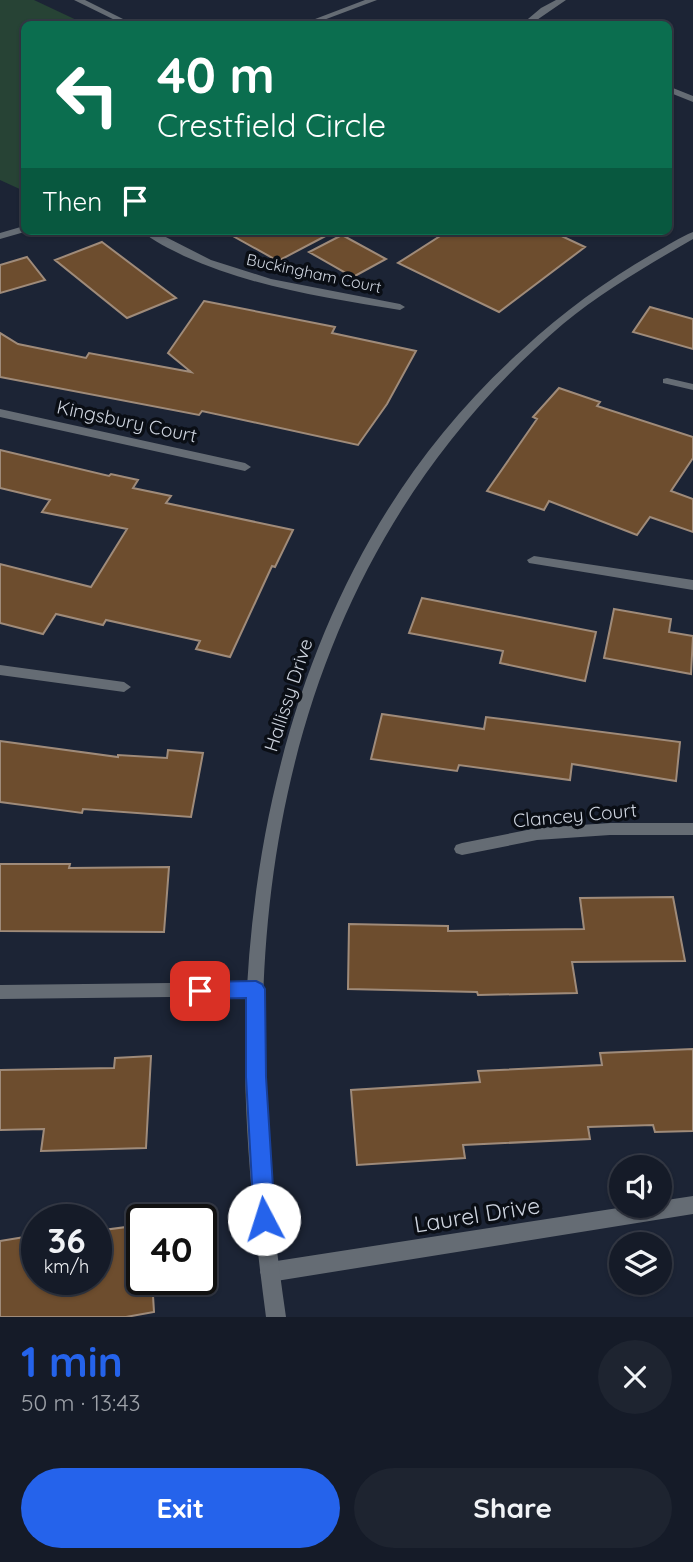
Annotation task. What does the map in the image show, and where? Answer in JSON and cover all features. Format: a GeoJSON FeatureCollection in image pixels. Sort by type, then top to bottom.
{"type":"FeatureCollection","features":[{"type":"Feature","properties":{"kind":"street"},"geometry":{"type":"LineString","coordinates":[[78,0],[123,21]]}},
{"type":"Feature","properties":{"kind":"street"},"geometry":{"type":"LineString","coordinates":[[314,21],[373,0]]}},
{"type":"Feature","properties":{"kind":"street"},"geometry":{"type":"LineString","coordinates":[[530,21],[562,0]]}},
{"type":"Feature","properties":{"kind":"street"},"geometry":{"type":"LineString","coordinates":[[672,91],[693,99]]}},
{"type":"Feature","properties":{"kind":"street"},"geometry":{"type":"LineString","coordinates":[[0,236],[21,230]]}},
{"type":"Feature","properties":{"kind":"street","name":"Buckingham Court"},"geometry":{"type":"LineString","coordinates":[[153,235],[175,250],[219,269],[273,284],[400,307]]}},
{"type":"Feature","properties":{"kind":"street","name":"Hallissy Drive"},"geometry":{"type":"LineString","coordinates":[[276,1317],[259,1164],[256,989],[263,904],[274,832],[285,774],[304,703],[344,601],[390,514],[422,465],[459,418],[511,362],[607,285],[693,235]]}},
{"type":"Feature","properties":{"kind":"street"},"geometry":{"type":"LineString","coordinates":[[667,381],[693,387]]}},
{"type":"Feature","properties":{"kind":"street","name":"Kingsbury Court"},"geometry":{"type":"LineString","coordinates":[[0,413],[245,467]]}},
{"type":"Feature","properties":{"kind":"street"},"geometry":{"type":"LineString","coordinates":[[534,560],[693,585]]}},
{"type":"Feature","properties":{"kind":"street"},"geometry":{"type":"LineString","coordinates":[[0,670],[124,687]]}},
{"type":"Feature","properties":{"kind":"street","name":"Clancey Court"},"geometry":{"type":"LineString","coordinates":[[462,849],[537,834],[610,829],[693,829]]}},
{"type":"Feature","properties":{"kind":"street"},"geometry":{"type":"LineString","coordinates":[[0,992],[256,989]]}},
{"type":"Feature","properties":{"kind":"street","name":"Laurel Drive"},"geometry":{"type":"LineString","coordinates":[[270,1272],[693,1205]]}},
{"type":"Feature","properties":{"kind":"green space"},"geometry":{"type":"Polygon","coordinates":[[[0,0],[34,0],[79,21],[21,21],[21,190],[0,180],[0,0]]]}},
{"type":"Feature","properties":{"kind":"building"},"geometry":{"type":"Polygon","coordinates":[[[231,235],[327,235],[278,261],[231,235]]]}},
{"type":"Feature","properties":{"kind":"building"},"geometry":{"type":"Polygon","coordinates":[[[342,235],[386,259],[353,277],[309,252],[342,235]]]}},
{"type":"Feature","properties":{"kind":"building"},"geometry":{"type":"Polygon","coordinates":[[[442,235],[560,235],[585,247],[499,312],[398,263],[442,235]]]}},
{"type":"Feature","properties":{"kind":"building"},"geometry":{"type":"Polygon","coordinates":[[[102,242],[176,298],[127,318],[55,260],[102,242]]]}},
{"type":"Feature","properties":{"kind":"building"},"geometry":{"type":"Polygon","coordinates":[[[27,257],[45,280],[0,293],[0,265],[27,257]]]}},
{"type":"Feature","properties":{"kind":"building"},"geometry":{"type":"Polygon","coordinates":[[[204,301],[335,327],[332,333],[416,351],[387,404],[358,445],[202,411],[199,415],[0,377],[0,333],[18,344],[86,358],[89,353],[191,372],[168,353],[204,301]]]}},
{"type":"Feature","properties":{"kind":"building"},"geometry":{"type":"Polygon","coordinates":[[[650,307],[693,319],[693,349],[633,332],[650,307]]]}},
{"type":"Feature","properties":{"kind":"building"},"geometry":{"type":"Polygon","coordinates":[[[559,388],[600,402],[597,406],[693,437],[693,458],[671,491],[693,499],[693,532],[650,517],[637,535],[549,501],[544,510],[487,491],[537,419],[533,417],[559,388]]]}},
{"type":"Feature","properties":{"kind":"building"},"geometry":{"type":"Polygon","coordinates":[[[0,450],[109,476],[111,474],[138,480],[133,488],[171,496],[166,503],[293,530],[275,567],[272,566],[230,657],[196,649],[200,641],[106,620],[103,625],[56,614],[43,634],[0,623],[0,564],[91,587],[127,529],[42,512],[50,500],[0,488],[0,450]]]}},
{"type":"Feature","properties":{"kind":"building"},"geometry":{"type":"Polygon","coordinates":[[[422,598],[596,632],[585,681],[500,663],[503,651],[409,633],[422,598]]]}},
{"type":"Feature","properties":{"kind":"building"},"geometry":{"type":"Polygon","coordinates":[[[614,609],[671,619],[669,632],[693,636],[691,674],[604,658],[614,609]]]}},
{"type":"Feature","properties":{"kind":"building"},"geometry":{"type":"Polygon","coordinates":[[[382,714],[484,729],[486,717],[680,742],[676,781],[572,764],[570,780],[459,765],[457,771],[371,759],[382,714]]]}},
{"type":"Feature","properties":{"kind":"building"},"geometry":{"type":"Polygon","coordinates":[[[0,741],[118,757],[167,758],[168,750],[203,753],[191,817],[83,809],[82,813],[0,802],[0,741]]]}},
{"type":"Feature","properties":{"kind":"building"},"geometry":{"type":"Polygon","coordinates":[[[0,864],[70,864],[69,868],[169,867],[164,932],[0,931],[0,864]]]}},
{"type":"Feature","properties":{"kind":"building"},"geometry":{"type":"Polygon","coordinates":[[[673,897],[685,961],[572,962],[577,993],[478,995],[477,992],[348,989],[349,924],[448,926],[448,931],[584,929],[580,898],[673,897]]]}},
{"type":"Feature","properties":{"kind":"building"},"geometry":{"type":"Polygon","coordinates":[[[693,1049],[693,1131],[655,1132],[653,1125],[588,1127],[590,1139],[463,1145],[465,1158],[357,1165],[351,1090],[480,1082],[478,1071],[602,1065],[600,1053],[693,1049]]]}},
{"type":"Feature","properties":{"kind":"building"},"geometry":{"type":"Polygon","coordinates":[[[151,1056],[146,1148],[41,1151],[44,1129],[0,1130],[0,1070],[114,1068],[115,1058],[151,1056]]]}},
{"type":"Feature","properties":{"kind":"building"},"geometry":{"type":"Polygon","coordinates":[[[126,1227],[126,1295],[153,1295],[154,1312],[126,1317],[0,1317],[0,1241],[21,1238],[21,1295],[112,1295],[112,1229],[126,1227]]]}},
{"type":"Feature","properties":{"kind":"route"},"geometry":{"type":"LineString","coordinates":[[200,991],[256,989],[259,1164],[264,1219]]}}]}
